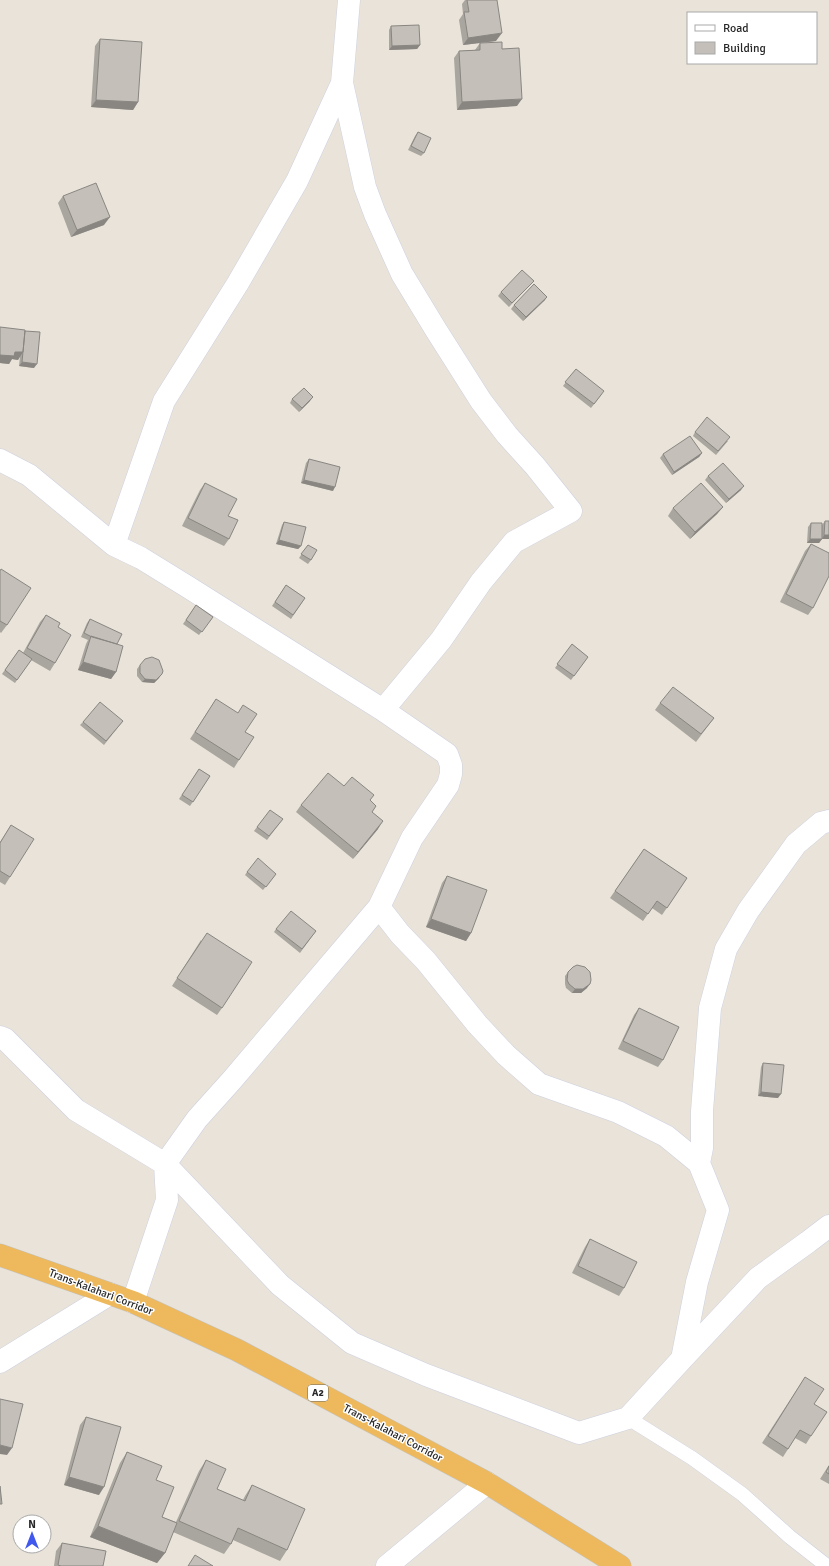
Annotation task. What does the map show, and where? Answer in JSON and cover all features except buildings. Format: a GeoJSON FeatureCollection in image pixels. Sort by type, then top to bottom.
{"type":"FeatureCollection","features":[{"type":"Feature","properties":{"kind":"highway","name":"Trans-Kalahari Corridor"},"geometry":{"type":"LineString","coordinates":[[0,1255],[133,1302],[236,1350],[488,1483],[620,1566]]}},
{"type":"Feature","properties":{"kind":"street"},"geometry":{"type":"LineString","coordinates":[[349,0],[342,83],[365,187],[375,214],[402,274],[482,401],[507,435],[535,466],[571,511],[514,542],[481,582],[441,640],[383,710]]}},
{"type":"Feature","properties":{"kind":"street"},"geometry":{"type":"LineString","coordinates":[[114,545],[164,401],[238,283],[297,181],[342,83]]}},
{"type":"Feature","properties":{"kind":"street"},"geometry":{"type":"LineString","coordinates":[[0,460],[29,475],[114,545],[141,558],[383,710],[447,754],[451,765],[451,774],[448,785],[412,838],[379,907],[197,1119],[165,1164],[167,1200],[133,1302]]}},
{"type":"Feature","properties":{"kind":"street"},"geometry":{"type":"LineString","coordinates":[[682,1359],[697,1282],[718,1210],[699,1163],[710,1008],[726,949],[748,911],[796,844],[821,823],[829,821]]}},
{"type":"Feature","properties":{"kind":"street"},"geometry":{"type":"LineString","coordinates":[[379,907],[400,934],[426,961],[477,1024],[506,1055],[538,1084],[618,1112],[666,1136],[699,1163]]}},
{"type":"Feature","properties":{"kind":"street"},"geometry":{"type":"LineString","coordinates":[[0,1037],[5,1039],[76,1110],[165,1164],[280,1285],[352,1343],[426,1375],[579,1433],[628,1418],[758,1278],[829,1226]]}},
{"type":"Feature","properties":{"kind":"street"},"geometry":{"type":"LineString","coordinates":[[0,1362],[110,1294]]}},
{"type":"Feature","properties":{"kind":"street"},"geometry":{"type":"LineString","coordinates":[[387,1566],[488,1483]]}},
{"type":"Feature","properties":{"kind":"lane"},"geometry":{"type":"LineString","coordinates":[[628,1418],[692,1458],[742,1494],[790,1537],[827,1566]]}}]}
